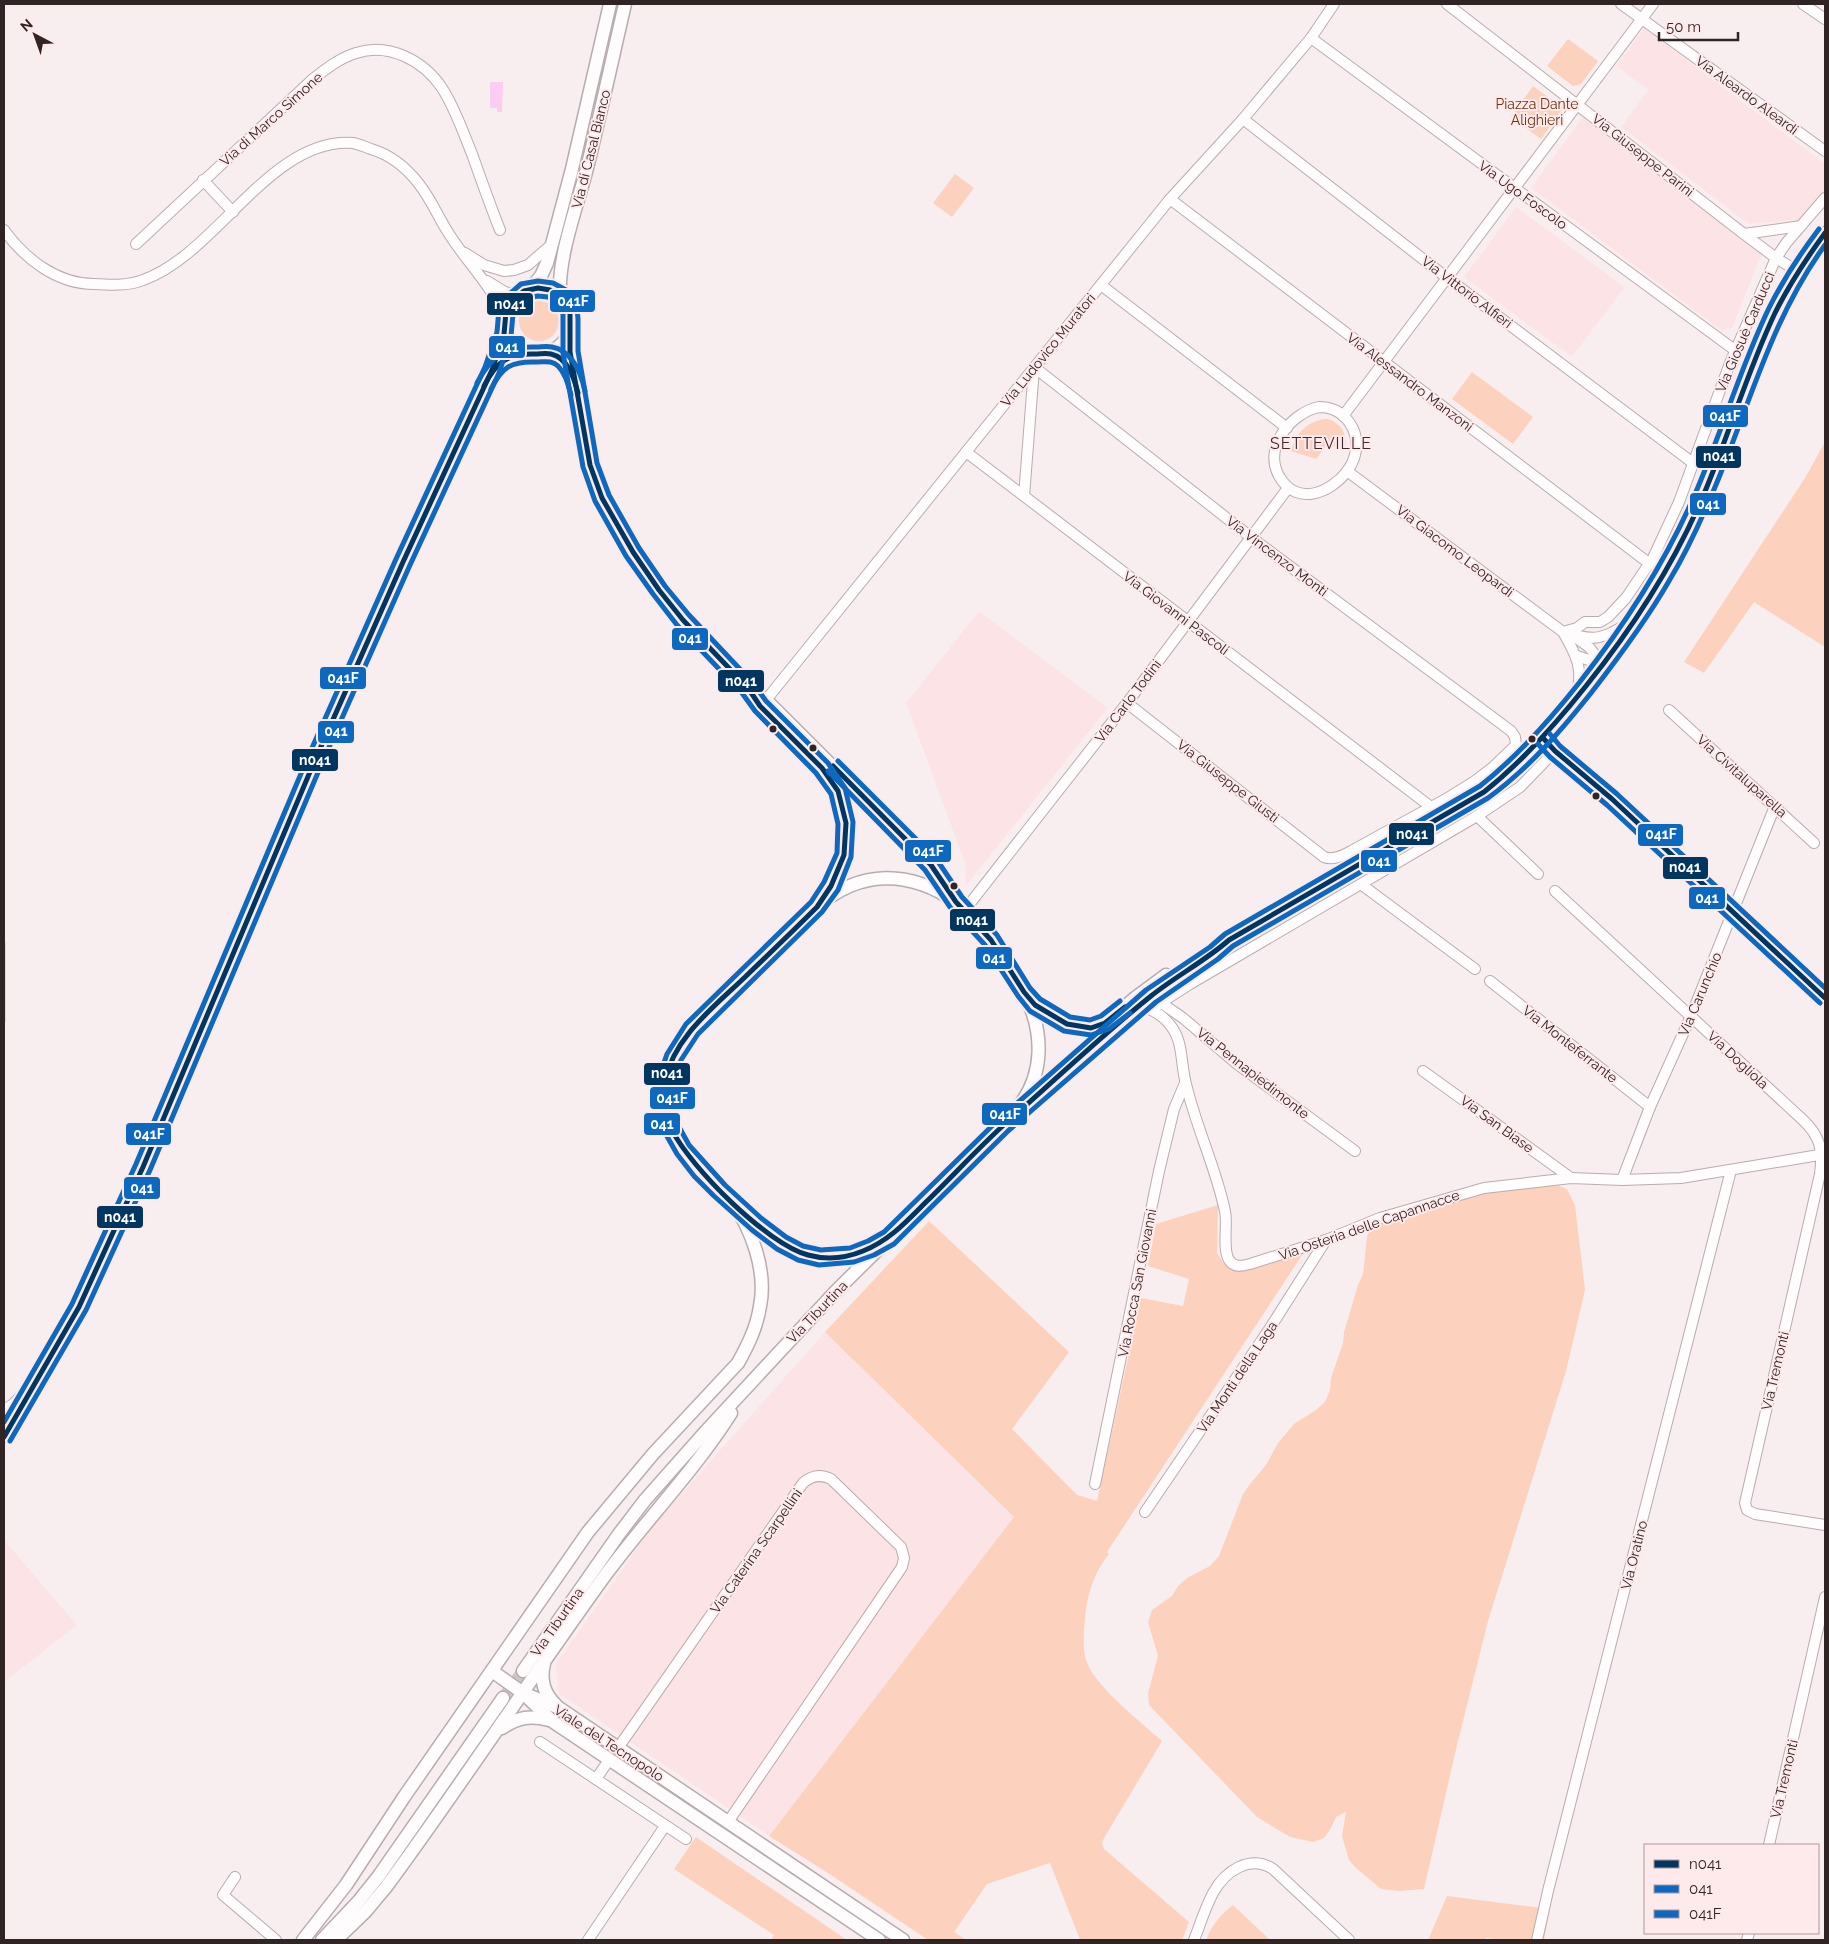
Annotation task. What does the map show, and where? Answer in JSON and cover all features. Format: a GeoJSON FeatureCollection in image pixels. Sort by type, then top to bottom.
{"type":"FeatureCollection","features":[{"type":"Feature","properties":{"kind":"main road","name":"Via di Casal Bianco"},"geometry":{"type":"LineString","coordinates":[[530,289],[543,272],[551,245],[572,169],[610,4]]}},
{"type":"Feature","properties":{"kind":"main road","name":"Via di Casal Bianco"},"geometry":{"type":"LineString","coordinates":[[560,296],[560,279],[564,258],[591,152],[625,4]]}},
{"type":"Feature","properties":{"kind":"main road","name":"Via Tiburtina"},"geometry":{"type":"LineString","coordinates":[[523,1671],[639,1507],[671,1470],[836,1291],[1003,1126],[1184,972],[1214,954],[1229,940],[1484,792],[1511,771],[1544,738],[1603,665],[1637,619],[1667,570],[1690,524],[1720,453],[1766,331],[1783,294],[1797,271],[1825,233]]}},
{"type":"Feature","properties":{"kind":"main road"},"geometry":{"type":"LineString","coordinates":[[575,382],[571,372],[561,359],[555,355],[529,353],[513,343],[508,335],[505,323],[506,312],[511,302],[518,295],[530,289],[550,290],[560,296],[570,311],[570,352],[590,465],[602,498],[646,572],[675,611],[748,688],[760,706],[828,775],[842,800],[846,823],[844,855],[830,886],[817,907]]}},
{"type":"Feature","properties":{"kind":"main road"},"geometry":{"type":"LineString","coordinates":[[546,353],[562,344],[571,329]]}},
{"type":"Feature","properties":{"kind":"main road"},"geometry":{"type":"LineString","coordinates":[[748,688],[766,700],[931,865],[960,906],[991,940],[1024,992],[1036,1023],[1039,1055],[1036,1072],[1023,1102],[1003,1126]]}},
{"type":"Feature","properties":{"kind":"main road"},"geometry":{"type":"LineString","coordinates":[[889,1238],[860,1253],[825,1258],[795,1251],[782,1243],[731,1201],[691,1160],[676,1141],[668,1122],[664,1101],[665,1083],[671,1061],[681,1042],[692,1029],[831,895],[849,886],[885,878],[903,878],[940,891],[960,906]]}},
{"type":"Feature","properties":{"kind":"main road"},"geometry":{"type":"LineString","coordinates":[[1024,992],[1042,1010],[1068,1024],[1085,1028],[1098,1027],[1182,964],[1210,947],[1229,940]]}},
{"type":"Feature","properties":{"kind":"main road","name":"Via Tiburtina"},"geometry":{"type":"LineString","coordinates":[[303,1940],[346,1885],[588,1532],[653,1454],[738,1363],[748,1345],[761,1304],[762,1285],[753,1242],[731,1201]]}},
{"type":"Feature","properties":{"kind":"main road"},"geometry":{"type":"LineString","coordinates":[[336,1940],[366,1911],[386,1888],[628,1545],[713,1441],[746,1388]]}},
{"type":"Feature","properties":{"kind":"main road"},"geometry":{"type":"LineString","coordinates":[[545,1662],[542,1677],[545,1691],[559,1708]]}},
{"type":"Feature","properties":{"kind":"main road"},"geometry":{"type":"LineString","coordinates":[[492,1671],[523,1693]]}},
{"type":"Feature","properties":{"kind":"main road","name":"Viale del Tecnopolo"},"geometry":{"type":"LineString","coordinates":[[523,1693],[559,1708],[903,1940]]}},
{"type":"Feature","properties":{"kind":"main road","name":"Viale del Tecnopolo"},"geometry":{"type":"LineString","coordinates":[[523,1693],[552,1721],[879,1940]]}},
{"type":"Feature","properties":{"kind":"main road"},"geometry":{"type":"LineString","coordinates":[[322,1940],[358,1902],[378,1877],[503,1698]]}},
{"type":"Feature","properties":{"kind":"main road"},"geometry":{"type":"LineString","coordinates":[[498,1731],[511,1722],[522,1718],[533,1717],[552,1721]]}},
{"type":"Feature","properties":{"kind":"street","name":"Via Ludovico Muratori"},"geometry":{"type":"LineString","coordinates":[[766,700],[1170,199],[1243,118],[1310,38],[1334,4]]}},
{"type":"Feature","properties":{"kind":"street","name":"Via Giuseppe Parini"},"geometry":{"type":"LineString","coordinates":[[1447,4],[1744,234],[1797,271]]}},
{"type":"Feature","properties":{"kind":"street","name":"Via Aleardo Aleardi"},"geometry":{"type":"LineString","coordinates":[[1621,4],[1825,151]]}},
{"type":"Feature","properties":{"kind":"street"},"geometry":{"type":"LineString","coordinates":[[1343,416],[1653,4]]}},
{"type":"Feature","properties":{"kind":"street"},"geometry":{"type":"LineString","coordinates":[[1804,4],[1825,19]]}},
{"type":"Feature","properties":{"kind":"street","name":"Via Ugo Foscolo"},"geometry":{"type":"LineString","coordinates":[[1310,38],[1736,351]]}},
{"type":"Feature","properties":{"kind":"street","name":"Via di Marco Simone"},"geometry":{"type":"LineString","coordinates":[[136,244],[288,100],[340,60],[356,53],[374,50],[400,55],[415,62],[433,76],[444,92],[461,127],[500,230]]}},
{"type":"Feature","properties":{"kind":"street","name":"Via Vittorio Alfieri"},"geometry":{"type":"LineString","coordinates":[[1243,118],[1446,277],[1693,463]]}},
{"type":"Feature","properties":{"kind":"street"},"geometry":{"type":"LineString","coordinates":[[4,230],[16,248],[34,262],[50,272],[71,281],[113,285],[142,281],[168,269],[195,247],[267,180],[295,158],[332,144],[354,143],[380,152],[398,161],[418,182],[432,202],[453,242],[493,293],[505,323],[502,343],[492,370],[314,760],[142,1168],[79,1307],[4,1437]]}},
{"type":"Feature","properties":{"kind":"street"},"geometry":{"type":"LineString","coordinates":[[203,180],[233,212]]}},
{"type":"Feature","properties":{"kind":"street","name":"Via Giosuè Carducci"},"geometry":{"type":"LineString","coordinates":[[1567,633],[1584,622],[1600,622],[1608,617],[1626,598],[1650,564],[1665,537],[1736,351],[1776,258],[1825,198]]}},
{"type":"Feature","properties":{"kind":"street","name":"Via Alessandro Manzoni"},"geometry":{"type":"LineString","coordinates":[[1170,199],[1650,564]]}},
{"type":"Feature","properties":{"kind":"street"},"geometry":{"type":"LineString","coordinates":[[1744,234],[1801,226]]}},
{"type":"Feature","properties":{"kind":"street"},"geometry":{"type":"LineString","coordinates":[[453,242],[469,257],[504,271],[528,265],[551,245]]}},
{"type":"Feature","properties":{"kind":"street"},"geometry":{"type":"LineString","coordinates":[[476,273],[505,292],[518,295]]}},
{"type":"Feature","properties":{"kind":"street"},"geometry":{"type":"LineString","coordinates":[[1100,285],[1287,428]]}},
{"type":"Feature","properties":{"kind":"street"},"geometry":{"type":"LineString","coordinates":[[492,370],[512,356],[529,353]]}},
{"type":"Feature","properties":{"kind":"street"},"geometry":{"type":"LineString","coordinates":[[1024,496],[1034,367]]}},
{"type":"Feature","properties":{"kind":"street","name":"Via Vincenzo Monti"},"geometry":{"type":"LineString","coordinates":[[1034,367],[1252,538],[1511,731],[1515,737],[1516,744],[1492,768],[1475,781],[1431,807]]}},
{"type":"Feature","properties":{"kind":"street"},"geometry":{"type":"LineString","coordinates":[[1320,407],[1330,408],[1343,416],[1351,425],[1356,440],[1355,455],[1347,470],[1334,484],[1319,492],[1303,494],[1288,488],[1279,476],[1274,460],[1277,445],[1287,428],[1300,414],[1320,407]]}},
{"type":"Feature","properties":{"kind":"street","name":"Via Giovanni Pascoli"},"geometry":{"type":"LineString","coordinates":[[966,452],[1431,807]]}},
{"type":"Feature","properties":{"kind":"street","name":"Via Giacomo Leopardi"},"geometry":{"type":"LineString","coordinates":[[1347,470],[1567,633],[1589,647],[1603,665]]}},
{"type":"Feature","properties":{"kind":"street","name":"Via Carlo Todini"},"geometry":{"type":"LineString","coordinates":[[960,906],[1127,703],[1288,488]]}},
{"type":"Feature","properties":{"kind":"street"},"geometry":{"type":"LineString","coordinates":[[1567,633],[1592,639],[1602,638],[1637,619]]}},
{"type":"Feature","properties":{"kind":"street"},"geometry":{"type":"LineString","coordinates":[[1567,633],[1580,669],[1580,679],[1574,702]]}},
{"type":"Feature","properties":{"kind":"street"},"geometry":{"type":"LineString","coordinates":[[1576,656],[1603,665]]}},
{"type":"Feature","properties":{"kind":"street","name":"Via Giuseppe Giusti"},"geometry":{"type":"LineString","coordinates":[[1127,703],[1324,857],[1341,856],[1431,807]]}},
{"type":"Feature","properties":{"kind":"street","name":"Via Civitaluparella"},"geometry":{"type":"LineString","coordinates":[[1669,710],[1814,843]]}},
{"type":"Feature","properties":{"kind":"street"},"geometry":{"type":"LineString","coordinates":[[1544,738],[1555,751],[1612,799],[1825,998]]}},
{"type":"Feature","properties":{"kind":"street"},"geometry":{"type":"LineString","coordinates":[[1148,1004],[1362,885],[1477,816],[1520,787],[1555,751]]}},
{"type":"Feature","properties":{"kind":"street","name":"Via Carunchio"},"geometry":{"type":"LineString","coordinates":[[1622,1180],[1650,1107],[1691,1016],[1775,806]]}},
{"type":"Feature","properties":{"kind":"street"},"geometry":{"type":"LineString","coordinates":[[1477,816],[1538,874]]}},
{"type":"Feature","properties":{"kind":"street"},"geometry":{"type":"LineString","coordinates":[[1362,885],[1475,969]]}},
{"type":"Feature","properties":{"kind":"street","name":"Via Dogliola"},"geometry":{"type":"LineString","coordinates":[[1555,891],[1811,1128],[1817,1136],[1823,1154]]}},
{"type":"Feature","properties":{"kind":"street","name":"Via Monteferrante"},"geometry":{"type":"LineString","coordinates":[[1490,981],[1650,1107]]}},
{"type":"Feature","properties":{"kind":"street","name":"Via Osteria delle Capannacce"},"geometry":{"type":"LineString","coordinates":[[1148,1004],[1174,1030],[1177,1037],[1185,1083],[1224,1207],[1227,1253],[1231,1263],[1236,1266],[1246,1266],[1326,1240],[1380,1218],[1484,1188],[1571,1178],[1622,1180],[1681,1178],[1823,1154]]}},
{"type":"Feature","properties":{"kind":"street","name":"Via Pennapiedimonte"},"geometry":{"type":"LineString","coordinates":[[1148,1004],[1183,1018],[1237,1064],[1356,1151]]}},
{"type":"Feature","properties":{"kind":"street","name":"Via San Biase"},"geometry":{"type":"LineString","coordinates":[[1423,1071],[1571,1178]]}},
{"type":"Feature","properties":{"kind":"street","name":"Via Rocca San Giovanni"},"geometry":{"type":"LineString","coordinates":[[1095,1484],[1159,1171],[1174,1109],[1185,1083]]}},
{"type":"Feature","properties":{"kind":"street","name":"Via Tremonti"},"geometry":{"type":"LineString","coordinates":[[1823,1154],[1819,1180],[1745,1503],[1748,1510],[1755,1514],[1825,1525]]}},
{"type":"Feature","properties":{"kind":"street","name":"Via Oratino"},"geometry":{"type":"LineString","coordinates":[[1537,1940],[1731,1170]]}},
{"type":"Feature","properties":{"kind":"street","name":"Via Monti della Laga"},"geometry":{"type":"LineString","coordinates":[[1145,1512],[1270,1328],[1326,1240]]}},
{"type":"Feature","properties":{"kind":"street"},"geometry":{"type":"LineString","coordinates":[[4,1409],[12,1405],[39,1379]]}},
{"type":"Feature","properties":{"kind":"street","name":"Via Caterina Scarpellini"},"geometry":{"type":"LineString","coordinates":[[618,1748],[803,1483],[814,1476],[822,1476],[831,1480],[901,1547],[904,1558],[902,1567],[728,1822]]}},
{"type":"Feature","properties":{"kind":"street","name":"Via Tremonti"},"geometry":{"type":"LineString","coordinates":[[1769,1844],[1825,1596]]}},
{"type":"Feature","properties":{"kind":"street"},"geometry":{"type":"LineString","coordinates":[[540,1742],[686,1840]]}},
{"type":"Feature","properties":{"kind":"street"},"geometry":{"type":"LineString","coordinates":[[596,1780],[610,1760]]}},
{"type":"Feature","properties":{"kind":"street"},"geometry":{"type":"LineString","coordinates":[[588,1940],[665,1826]]}},
{"type":"Feature","properties":{"kind":"street"},"geometry":{"type":"LineString","coordinates":[[1194,1940],[1212,1895],[1220,1882],[1241,1866],[1256,1862],[1266,1864],[1273,1869],[1349,1940]]}},
{"type":"Feature","properties":{"kind":"street"},"geometry":{"type":"LineString","coordinates":[[235,1877],[223,1895],[276,1940]]}},
{"type":"Feature","properties":{"kind":"shaded area"},"geometry":{"type":"Polygon","coordinates":[[[1644,28],[1825,164],[1825,192],[1803,219],[1749,224],[1621,127],[1648,90],[1616,66],[1644,28]]]}},
{"type":"Feature","properties":{"kind":"shaded area"},"geometry":{"type":"Polygon","coordinates":[[[490,82],[503,82],[502,112],[497,112],[497,108],[490,108],[490,82]]]}},
{"type":"Feature","properties":{"kind":"shaded area"},"geometry":{"type":"Polygon","coordinates":[[[1583,117],[1762,253],[1732,328],[1721,330],[1531,188],[1583,117]]]}},
{"type":"Feature","properties":{"kind":"shaded area"},"geometry":{"type":"Polygon","coordinates":[[[1516,207],[1625,287],[1572,357],[1464,277],[1516,207]]]}},
{"type":"Feature","properties":{"kind":"shaded area"},"geometry":{"type":"Polygon","coordinates":[[[979,611],[1108,708],[965,887],[966,866],[906,703],[979,611]]]}},
{"type":"Feature","properties":{"kind":"shaded area"},"geometry":{"type":"Polygon","coordinates":[[[825,1332],[1014,1517],[769,1836],[558,1693],[556,1664],[652,1527],[825,1332]]]}},
{"type":"Feature","properties":{"kind":"shaded area"},"geometry":{"type":"Polygon","coordinates":[[[4,1540],[77,1625],[4,1682],[4,1540]]]}},
{"type":"Feature","properties":{"kind":"green space","name":"Piazza Dante Alighieri"},"geometry":{"type":"Polygon","coordinates":[[[1568,39],[1598,61],[1581,84],[1573,86],[1547,66],[1568,39]]]}},
{"type":"Feature","properties":{"kind":"green space","name":"Piazza Dante Alighieri"},"geometry":{"type":"Polygon","coordinates":[[[1533,86],[1563,108],[1541,139],[1511,117],[1533,86]]]}},
{"type":"Feature","properties":{"kind":"green space"},"geometry":{"type":"Polygon","coordinates":[[[955,174],[974,188],[952,217],[933,203],[955,174]]]}},
{"type":"Feature","properties":{"kind":"green space"},"geometry":{"type":"Polygon","coordinates":[[[543,301],[550,304],[556,310],[559,321],[558,329],[550,338],[543,341],[535,341],[528,338],[520,329],[519,317],[522,310],[531,302],[543,301]]]}},
{"type":"Feature","properties":{"kind":"green space"},"geometry":{"type":"Polygon","coordinates":[[[1472,372],[1533,417],[1513,444],[1452,399],[1472,372]]]}},
{"type":"Feature","properties":{"kind":"green space"},"geometry":{"type":"Polygon","coordinates":[[[1327,419],[1337,423],[1343,430],[1346,439],[1345,450],[1327,444],[1316,459],[1291,451],[1293,444],[1304,429],[1314,422],[1327,419]]]}},
{"type":"Feature","properties":{"kind":"green space"},"geometry":{"type":"Polygon","coordinates":[[[1825,442],[1825,647],[1754,602],[1704,673],[1684,662],[1805,478],[1825,442]]]}},
{"type":"Feature","properties":{"kind":"green space"},"geometry":{"type":"Polygon","coordinates":[[[4,942],[6,943],[6,1022],[4,1021],[4,942]]]}},
{"type":"Feature","properties":{"kind":"green space"},"geometry":{"type":"Polygon","coordinates":[[[1552,1183],[1567,1189],[1575,1205],[1585,1290],[1566,1371],[1488,1621],[1424,1889],[1400,1891],[1381,1889],[1349,1860],[1342,1836],[1346,1812],[1336,1817],[1324,1838],[1313,1842],[1290,1837],[1257,1817],[1149,1705],[1148,1693],[1158,1656],[1148,1622],[1152,1610],[1172,1596],[1178,1586],[1187,1578],[1210,1566],[1219,1556],[1243,1494],[1266,1465],[1278,1443],[1294,1424],[1325,1402],[1343,1343],[1344,1332],[1363,1274],[1367,1237],[1371,1226],[1487,1190],[1552,1183]]]}},
{"type":"Feature","properties":{"kind":"green space"},"geometry":{"type":"Polygon","coordinates":[[[1218,1205],[1217,1253],[1225,1265],[1306,1249],[1107,1552],[1109,1554],[1095,1576],[1090,1592],[1084,1633],[1084,1650],[1091,1670],[1119,1703],[1162,1741],[1102,1843],[1104,1849],[1189,1922],[1182,1940],[1080,1940],[1050,1863],[987,1884],[954,1932],[966,1940],[928,1940],[769,1836],[1014,1517],[825,1332],[929,1221],[1069,1352],[1012,1429],[1077,1495],[1097,1501],[1141,1298],[1183,1306],[1189,1279],[1148,1266],[1156,1224],[1218,1205]]]}},
{"type":"Feature","properties":{"kind":"green space"},"geometry":{"type":"Polygon","coordinates":[[[696,1837],[847,1940],[771,1940],[774,1935],[674,1869],[696,1837]]]}},
{"type":"Feature","properties":{"kind":"green space"},"geometry":{"type":"Polygon","coordinates":[[[1447,1896],[1550,1909],[1544,1940],[1486,1938],[1486,1940],[1428,1940],[1447,1896]]]}},
{"type":"Feature","properties":{"kind":"green space"},"geometry":{"type":"Polygon","coordinates":[[[1233,1905],[1270,1940],[1206,1940],[1217,1921],[1233,1905]]]}},
{"type":"Feature","properties":{"kind":"tunnel"},"geometry":{"type":"LineString","coordinates":[[503,1698],[523,1671]]}},
{"type":"Feature","properties":{"kind":"transit line","name":"041F"},"geometry":{"type":"LineString","coordinates":[[4,1422],[72,1304],[136,1164],[308,757],[396,559],[485,367],[497,332],[499,309],[506,297],[521,284],[538,281],[553,283],[566,290],[577,308],[578,351],[597,463],[609,495],[639,548],[665,586],[689,615],[753,683],[766,701],[828,763],[845,788],[853,822],[851,857],[838,890],[822,912],[698,1034],[681,1060],[673,1083],[672,1105],[678,1125],[689,1145],[725,1185],[761,1218],[786,1237],[803,1246],[821,1250],[850,1248],[884,1232],[998,1120],[1146,990],[1210,947],[1225,934],[1480,786],[1533,737],[1579,683],[1614,637],[1660,565],[1698,487],[1769,308],[1792,267],[1819,229]]}},
{"type":"Feature","properties":{"kind":"transit line","name":"n041"},"geometry":{"type":"LineString","coordinates":[[4,1437],[79,1307],[143,1167],[315,760],[403,562],[492,370],[504,334],[506,312],[511,302],[524,291],[538,288],[550,290],[560,295],[570,311],[570,352],[590,465],[602,498],[633,552],[659,590],[683,620],[748,688],[760,706],[822,768],[838,791],[846,823],[844,855],[831,886],[817,907],[708,1012],[686,1037],[670,1065],[665,1081],[664,1093],[665,1106],[672,1130],[696,1164],[732,1203],[752,1221],[791,1248],[815,1257],[836,1258],[872,1247],[897,1230],[985,1142],[1132,1011],[1161,989],[1229,940],[1484,792],[1538,742],[1604,663],[1638,616],[1668,567],[1706,489],[1756,356],[1775,313],[1798,272],[1825,233]]}},
{"type":"Feature","properties":{"kind":"transit line","name":"041"},"geometry":{"type":"LineString","coordinates":[[10,1441],[86,1310],[150,1170],[322,763],[410,565],[499,373],[511,336],[513,314],[517,307],[527,298],[548,297],[555,301],[563,314],[563,353],[583,467],[595,501],[626,556],[677,625],[742,693],[755,711],[816,773],[831,794],[838,824],[837,853],[824,882],[811,902],[686,1024],[667,1054],[658,1080],[657,1105],[664,1131],[677,1154],[694,1176],[714,1196],[752,1230],[777,1249],[798,1260],[819,1265],[854,1262],[874,1255],[894,1244],[1008,1131],[1156,1002],[1218,959],[1233,946],[1488,798],[1517,775],[1543,749],[1591,693],[1632,639],[1676,568],[1696,530],[1714,489],[1778,328],[1807,272],[1825,245]]}},
{"type":"Feature","properties":{"kind":"transit line","name":"041F"},"geometry":{"type":"LineString","coordinates":[[477,383],[488,365],[501,354],[516,348],[550,347],[559,349],[571,358],[581,377],[585,391]]}},
{"type":"Feature","properties":{"kind":"transit line","name":"n041"},"geometry":{"type":"LineString","coordinates":[[484,386],[498,365],[510,357],[526,354],[549,354],[557,356],[566,364],[578,393]]}},
{"type":"Feature","properties":{"kind":"transit line","name":"041"},"geometry":{"type":"LineString","coordinates":[[491,389],[499,375],[514,364],[548,362],[556,364],[561,369],[571,395]]}},
{"type":"Feature","properties":{"kind":"transit line","name":"041F"},"geometry":{"type":"LineString","coordinates":[[1550,734],[1560,746],[1617,794],[1825,988]]}},
{"type":"Feature","properties":{"kind":"transit line","name":"n041"},"geometry":{"type":"LineString","coordinates":[[1544,739],[1555,751],[1612,799],[1825,998]]}},
{"type":"Feature","properties":{"kind":"transit line","name":"041"},"geometry":{"type":"LineString","coordinates":[[1538,744],[1550,757],[1607,805],[1820,1003]]}},
{"type":"Feature","properties":{"kind":"transit line","name":"041F"},"geometry":{"type":"LineString","coordinates":[[838,761],[937,860],[962,897],[997,935],[1030,988],[1040,999],[1070,1017],[1090,1020],[1101,1016],[1120,1001]]}},
{"type":"Feature","properties":{"kind":"transit line","name":"n041"},"geometry":{"type":"LineString","coordinates":[[833,766],[931,865],[956,902],[991,940],[1024,992],[1035,1005],[1067,1024],[1091,1028],[1105,1023],[1125,1007]]}},
{"type":"Feature","properties":{"kind":"transit line","name":"041"},"geometry":{"type":"LineString","coordinates":[[828,771],[925,870],[950,907],[985,945],[1030,1011],[1064,1031],[1091,1035],[1109,1029],[1130,1013]]}},
{"type":"Feature","properties":{"kind":"district","name":"SETTEVILLE"},"geometry":{"type":"Point","coordinates":[1321,443]}}]}
